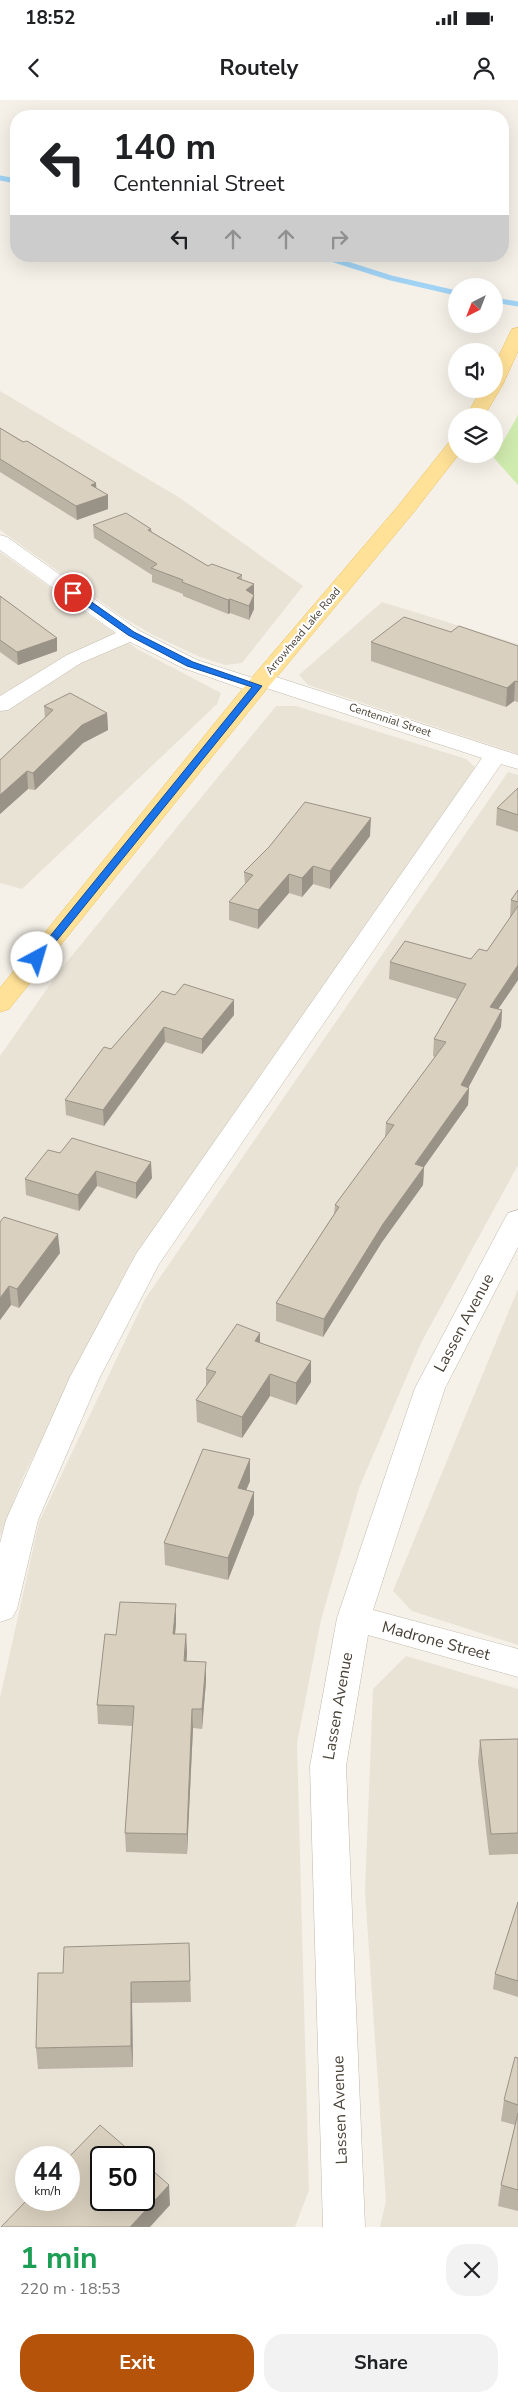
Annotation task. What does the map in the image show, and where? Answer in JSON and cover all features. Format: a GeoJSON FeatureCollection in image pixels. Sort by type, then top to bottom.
{"type":"FeatureCollection","features":[{"type":"Feature","properties":{"kind":"main road"},"geometry":{"type":"LineString","coordinates":[[503,365],[518,333]]}},
{"type":"Feature","properties":{"kind":"main road","name":"Arrowhead Lake Road"},"geometry":{"type":"LineString","coordinates":[[0,1004],[260,683],[406,509],[448,455]]}},
{"type":"Feature","properties":{"kind":"street","name":"Centennial Street"},"geometry":{"type":"LineString","coordinates":[[0,541],[131,634],[190,664],[260,683],[507,758]]}},
{"type":"Feature","properties":{"kind":"street"},"geometry":{"type":"LineString","coordinates":[[0,705],[74,659],[131,634]]}},
{"type":"Feature","properties":{"kind":"street"},"geometry":{"type":"LineString","coordinates":[[0,1609],[22,1520],[84,1377],[146,1261],[507,758]]}},
{"type":"Feature","properties":{"kind":"street","name":"Lassen Avenue"},"geometry":{"type":"LineString","coordinates":[[344,2227],[328,1766],[354,1618],[430,1388],[518,1220]]}},
{"type":"Feature","properties":{"kind":"street","name":"Madrone Street"},"geometry":{"type":"LineString","coordinates":[[354,1618],[518,1663]]}},
{"type":"Feature","properties":{"kind":"shaded area"},"geometry":{"type":"Polygon","coordinates":[[[0,391],[180,498],[303,586],[242,663],[225,665],[200,657],[153,635],[124,618],[0,530],[0,391]]]}},
{"type":"Feature","properties":{"kind":"shaded area"},"geometry":{"type":"Polygon","coordinates":[[[0,552],[137,649],[221,693],[217,704],[22,889],[0,883],[0,552]]]}},
{"type":"Feature","properties":{"kind":"shaded area"},"geometry":{"type":"Polygon","coordinates":[[[382,602],[518,644],[518,754],[308,685],[299,675],[382,602]]]}},
{"type":"Feature","properties":{"kind":"shaded area"},"geometry":{"type":"Polygon","coordinates":[[[276,706],[296,706],[466,759],[476,768],[131,1262],[23,1477],[0,1536],[0,1056],[61,969],[276,706]]]}},
{"type":"Feature","properties":{"kind":"shaded area"},"geometry":{"type":"Polygon","coordinates":[[[508,772],[518,775],[518,1165],[421,1343],[359,1488],[321,1620],[297,1743],[309,2190],[295,2227],[0,2227],[0,1698],[39,1522],[145,1299],[508,772]]]}},
{"type":"Feature","properties":{"kind":"shaded area"},"geometry":{"type":"Polygon","coordinates":[[[518,1289],[518,1645],[412,1611],[393,1591],[518,1289]]]}},
{"type":"Feature","properties":{"kind":"shaded area"},"geometry":{"type":"Polygon","coordinates":[[[406,1656],[518,1689],[518,2227],[380,2227],[386,2201],[365,1891],[373,1689],[406,1656]]]}},
{"type":"Feature","properties":{"kind":"green space"},"geometry":{"type":"Polygon","coordinates":[[[518,415],[518,485],[498,463],[503,463],[503,442],[518,415]]]}},
{"type":"Feature","properties":{"kind":"building"},"geometry":{"type":"Polygon","coordinates":[[[0,428],[23,442],[27,441],[96,483],[91,485],[108,495],[76,506],[0,459],[0,428]]]}},
{"type":"Feature","properties":{"kind":"building"},"geometry":{"type":"Polygon","coordinates":[[[126,513],[151,529],[148,530],[208,566],[212,564],[242,575],[237,578],[254,584],[246,590],[254,595],[249,606],[230,599],[228,600],[151,568],[157,564],[93,525],[126,513]]]}},
{"type":"Feature","properties":{"kind":"building"},"geometry":{"type":"Polygon","coordinates":[[[0,596],[57,638],[17,652],[0,640],[0,596]]]}},
{"type":"Feature","properties":{"kind":"building"},"geometry":{"type":"Polygon","coordinates":[[[404,617],[451,632],[459,626],[518,646],[518,682],[515,681],[507,688],[371,642],[404,617]]]}},
{"type":"Feature","properties":{"kind":"building"},"geometry":{"type":"Polygon","coordinates":[[[70,693],[107,713],[82,725],[33,773],[27,771],[0,795],[0,760],[53,710],[44,706],[70,693]]]}},
{"type":"Feature","properties":{"kind":"building"},"geometry":{"type":"Polygon","coordinates":[[[518,788],[518,815],[497,808],[518,788]]]}},
{"type":"Feature","properties":{"kind":"building"},"geometry":{"type":"Polygon","coordinates":[[[305,802],[371,818],[330,871],[313,866],[302,878],[289,874],[258,910],[229,902],[253,875],[244,872],[269,847],[305,802]]]}},
{"type":"Feature","properties":{"kind":"building"},"geometry":{"type":"Polygon","coordinates":[[[518,890],[518,902],[511,900],[518,890]]]}},
{"type":"Feature","properties":{"kind":"building"},"geometry":{"type":"Polygon","coordinates":[[[518,906],[518,965],[490,1007],[502,1010],[461,1085],[469,1088],[415,1164],[424,1167],[383,1224],[324,1319],[276,1303],[339,1207],[335,1205],[394,1125],[386,1123],[446,1042],[434,1039],[466,984],[390,962],[405,941],[471,959],[479,949],[487,951],[518,906]]]}},
{"type":"Feature","properties":{"kind":"building"},"geometry":{"type":"Polygon","coordinates":[[[184,984],[234,1000],[202,1039],[164,1027],[103,1110],[65,1100],[104,1047],[111,1049],[162,991],[175,995],[184,984]]]}},
{"type":"Feature","properties":{"kind":"building"},"geometry":{"type":"Polygon","coordinates":[[[72,1138],[151,1162],[136,1183],[96,1171],[78,1195],[25,1179],[48,1150],[60,1153],[72,1138]]]}},
{"type":"Feature","properties":{"kind":"building"},"geometry":{"type":"Polygon","coordinates":[[[4,1217],[58,1234],[17,1289],[9,1286],[0,1298],[0,1222],[4,1217]]]}},
{"type":"Feature","properties":{"kind":"building"},"geometry":{"type":"Polygon","coordinates":[[[237,1324],[260,1333],[255,1341],[311,1361],[296,1383],[270,1374],[242,1417],[196,1400],[216,1372],[206,1369],[237,1324]]]}},
{"type":"Feature","properties":{"kind":"building"},"geometry":{"type":"Polygon","coordinates":[[[203,1449],[250,1459],[238,1488],[254,1492],[228,1558],[164,1543],[203,1449]]]}},
{"type":"Feature","properties":{"kind":"building"},"geometry":{"type":"Polygon","coordinates":[[[120,1602],[176,1604],[173,1634],[186,1634],[184,1661],[206,1662],[202,1709],[192,1709],[187,1834],[125,1833],[134,1706],[97,1705],[105,1634],[116,1635],[120,1602]]]}},
{"type":"Feature","properties":{"kind":"building"},"geometry":{"type":"Polygon","coordinates":[[[518,1739],[518,1833],[491,1834],[480,1740],[518,1739]]]}},
{"type":"Feature","properties":{"kind":"building"},"geometry":{"type":"Polygon","coordinates":[[[518,1902],[518,1981],[495,1974],[518,1902]]]}},
{"type":"Feature","properties":{"kind":"building"},"geometry":{"type":"Polygon","coordinates":[[[189,1943],[190,1981],[131,1982],[131,2046],[36,2048],[38,1973],[63,1973],[64,1947],[189,1943]]]}},
{"type":"Feature","properties":{"kind":"building"},"geometry":{"type":"Polygon","coordinates":[[[515,2057],[518,2058],[518,2105],[504,2100],[515,2057]]]}},
{"type":"Feature","properties":{"kind":"building"},"geometry":{"type":"Polygon","coordinates":[[[518,2113],[518,2190],[501,2185],[518,2113]]]}},
{"type":"Feature","properties":{"kind":"building"},"geometry":{"type":"Polygon","coordinates":[[[100,2125],[124,2146],[90,2146],[90,2211],[145,2211],[130,2227],[1,2227],[16,2211],[80,2211],[80,2146],[100,2125]]]}},
{"type":"Feature","properties":{"kind":"building"},"geometry":{"type":"Polygon","coordinates":[[[155,2173],[169,2185],[155,2200],[155,2173]]]}},
{"type":"Feature","properties":{"kind":"waterway"},"geometry":{"type":"LineString","coordinates":[[0,178],[10,180]]}},
{"type":"Feature","properties":{"kind":"waterway"},"geometry":{"type":"LineString","coordinates":[[341,262],[391,278],[448,291]]}},
{"type":"Feature","properties":{"kind":"waterway"},"geometry":{"type":"LineString","coordinates":[[503,302],[518,304]]}},
{"type":"Feature","properties":{"kind":"route"},"geometry":{"type":"LineString","coordinates":[[37,958],[257,686],[190,664],[131,634],[73,593]]}}]}
